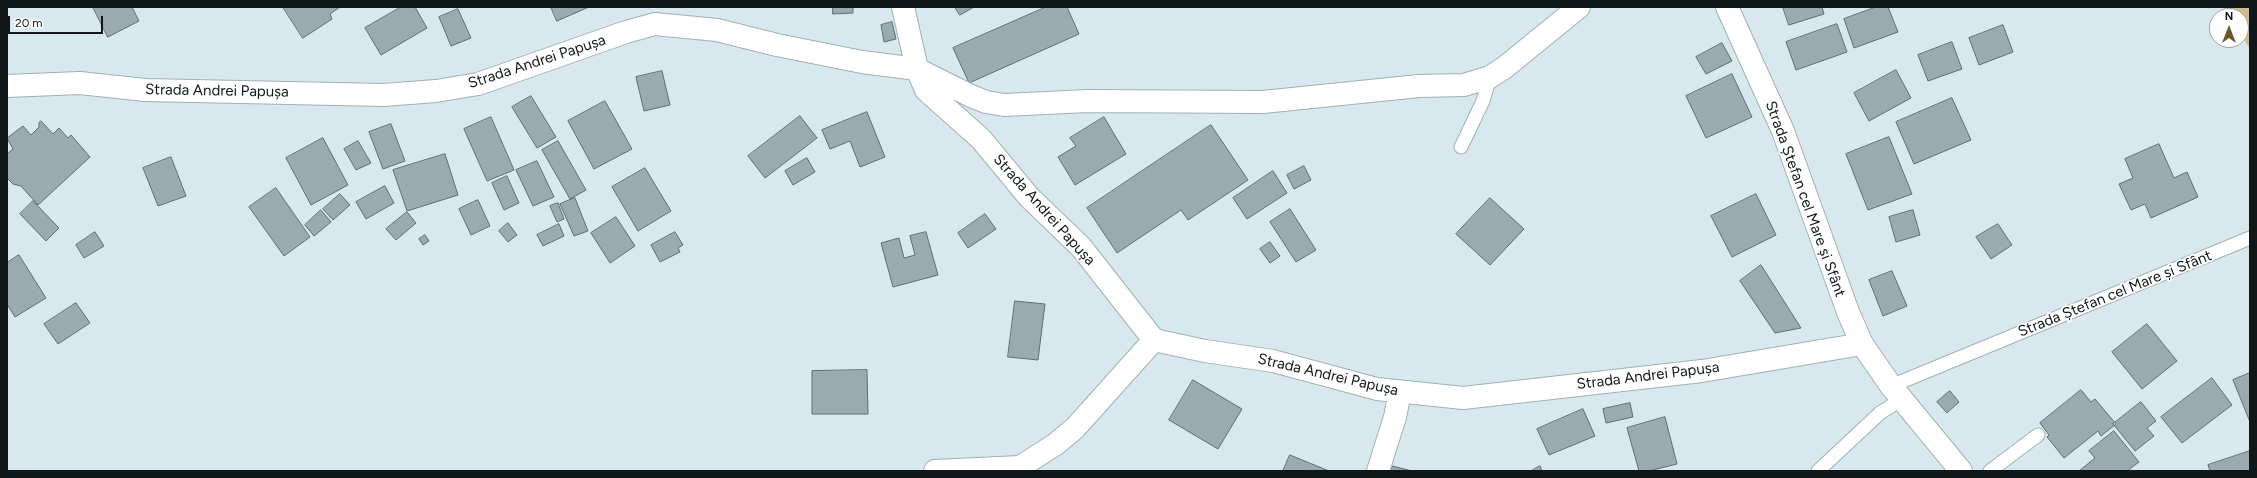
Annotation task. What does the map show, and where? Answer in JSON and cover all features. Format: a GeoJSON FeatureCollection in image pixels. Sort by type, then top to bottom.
{"type":"FeatureCollection","features":[{"type":"Feature","properties":{"kind":"street","name":"Strada Andrei Papușa"},"geometry":{"type":"LineString","coordinates":[[903,7],[917,69],[926,90],[981,139],[1029,197],[1081,247],[1154,340],[1273,361],[1377,389],[1463,398],[1702,371],[1862,344]]}},
{"type":"Feature","properties":{"kind":"street","name":"Strada Andrei Papușa"},"geometry":{"type":"LineString","coordinates":[[7,86],[80,83],[145,90],[376,95],[436,91],[478,84],[626,32],[655,24],[717,30],[777,45],[854,60],[917,69],[986,102],[1004,104],[1088,101],[1263,102],[1419,86],[1464,85],[1490,77],[1504,68],[1579,7]]}},
{"type":"Feature","properties":{"kind":"street","name":"Strada Ștefan cel Mare și Sfânt"},"geometry":{"type":"LineString","coordinates":[[1728,7],[1783,131],[1848,312],[1862,344],[1896,392],[1961,471]]}},
{"type":"Feature","properties":{"kind":"street"},"geometry":{"type":"LineString","coordinates":[[935,471],[1020,467],[1056,444],[1075,428],[1154,340]]}},
{"type":"Feature","properties":{"kind":"street"},"geometry":{"type":"LineString","coordinates":[[1378,471],[1395,417],[1400,392]]}},
{"type":"Feature","properties":{"kind":"lane"},"geometry":{"type":"LineString","coordinates":[[1461,147],[1483,101],[1490,77]]}},
{"type":"Feature","properties":{"kind":"lane","name":"Strada Ștefan cel Mare și Sfânt"},"geometry":{"type":"LineString","coordinates":[[1896,392],[2250,238]]}},
{"type":"Feature","properties":{"kind":"lane"},"geometry":{"type":"LineString","coordinates":[[1818,471],[1880,414],[1896,392]]}},
{"type":"Feature","properties":{"kind":"lane"},"geometry":{"type":"LineString","coordinates":[[1990,471],[2038,435]]}},
{"type":"Feature","properties":{"kind":"shaded area"},"geometry":{"type":"Polygon","coordinates":[[[2223,7],[2250,7],[2250,49],[2249,8],[2223,7]]]}},
{"type":"Feature","properties":{"kind":"building"},"geometry":{"type":"Polygon","coordinates":[[[93,7],[132,7],[139,21],[108,37],[93,7]]]}},
{"type":"Feature","properties":{"kind":"building"},"geometry":{"type":"Polygon","coordinates":[[[283,7],[340,7],[330,14],[332,19],[303,38],[283,7]]]}},
{"type":"Feature","properties":{"kind":"building"},"geometry":{"type":"Polygon","coordinates":[[[401,7],[415,7],[427,28],[381,55],[365,28],[401,7]]]}},
{"type":"Feature","properties":{"kind":"building"},"geometry":{"type":"Polygon","coordinates":[[[551,7],[589,7],[557,21],[551,7]]]}},
{"type":"Feature","properties":{"kind":"building"},"geometry":{"type":"Polygon","coordinates":[[[833,7],[853,7],[853,13],[833,14],[833,7]]]}},
{"type":"Feature","properties":{"kind":"building"},"geometry":{"type":"Polygon","coordinates":[[[955,7],[974,7],[960,15],[955,7]]]}},
{"type":"Feature","properties":{"kind":"building"},"geometry":{"type":"Polygon","coordinates":[[[1046,7],[1067,7],[1079,34],[969,83],[953,48],[1046,7]]]}},
{"type":"Feature","properties":{"kind":"building"},"geometry":{"type":"Polygon","coordinates":[[[1783,7],[1822,7],[1824,14],[1789,25],[1783,7]]]}},
{"type":"Feature","properties":{"kind":"building"},"geometry":{"type":"Polygon","coordinates":[[[1876,7],[1888,7],[1898,32],[1854,48],[1844,19],[1876,7]]]}},
{"type":"Feature","properties":{"kind":"building"},"geometry":{"type":"Polygon","coordinates":[[[458,9],[471,38],[451,46],[439,17],[458,9]]]}},
{"type":"Feature","properties":{"kind":"building"},"geometry":{"type":"Polygon","coordinates":[[[892,22],[896,39],[884,42],[881,25],[892,22]]]}},
{"type":"Feature","properties":{"kind":"building"},"geometry":{"type":"Polygon","coordinates":[[[1837,24],[1847,52],[1796,70],[1786,42],[1837,24]]]}},
{"type":"Feature","properties":{"kind":"building"},"geometry":{"type":"Polygon","coordinates":[[[2003,25],[2013,52],[1979,65],[1969,38],[2003,25]]]}},
{"type":"Feature","properties":{"kind":"building"},"geometry":{"type":"Polygon","coordinates":[[[1952,42],[1962,69],[1928,81],[1918,55],[1952,42]]]}},
{"type":"Feature","properties":{"kind":"building"},"geometry":{"type":"Polygon","coordinates":[[[1722,43],[1732,61],[1706,74],[1696,57],[1722,43]]]}},
{"type":"Feature","properties":{"kind":"building"},"geometry":{"type":"Polygon","coordinates":[[[1896,70],[1911,98],[1869,121],[1854,93],[1896,70]]]}},
{"type":"Feature","properties":{"kind":"building"},"geometry":{"type":"Polygon","coordinates":[[[662,71],[670,105],[644,111],[636,77],[662,71]]]}},
{"type":"Feature","properties":{"kind":"building"},"geometry":{"type":"Polygon","coordinates":[[[1732,74],[1752,117],[1706,138],[1686,96],[1732,74]]]}},
{"type":"Feature","properties":{"kind":"building"},"geometry":{"type":"Polygon","coordinates":[[[531,96],[556,137],[537,148],[512,107],[531,96]]]}},
{"type":"Feature","properties":{"kind":"building"},"geometry":{"type":"Polygon","coordinates":[[[1952,98],[1971,140],[1914,164],[1896,122],[1952,98]]]}},
{"type":"Feature","properties":{"kind":"building"},"geometry":{"type":"Polygon","coordinates":[[[605,101],[632,149],[594,169],[568,121],[605,101]]]}},
{"type":"Feature","properties":{"kind":"building"},"geometry":{"type":"Polygon","coordinates":[[[867,112],[885,157],[860,167],[850,141],[830,149],[822,130],[867,112]]]}},
{"type":"Feature","properties":{"kind":"building"},"geometry":{"type":"Polygon","coordinates":[[[800,116],[817,138],[765,178],[748,156],[800,116]]]}},
{"type":"Feature","properties":{"kind":"building"},"geometry":{"type":"Polygon","coordinates":[[[491,117],[514,170],[487,181],[464,129],[491,117]]]}},
{"type":"Feature","properties":{"kind":"building"},"geometry":{"type":"Polygon","coordinates":[[[1104,117],[1126,154],[1075,185],[1058,157],[1076,146],[1070,138],[1104,117]]]}},
{"type":"Feature","properties":{"kind":"building"},"geometry":{"type":"Polygon","coordinates":[[[41,121],[53,134],[59,128],[68,138],[71,135],[90,157],[38,205],[21,186],[13,184],[7,178],[7,154],[13,149],[7,138],[23,126],[31,135],[39,127],[39,123],[41,121]]]}},
{"type":"Feature","properties":{"kind":"building"},"geometry":{"type":"Polygon","coordinates":[[[391,124],[405,161],[383,169],[369,132],[391,124]]]}},
{"type":"Feature","properties":{"kind":"building"},"geometry":{"type":"Polygon","coordinates":[[[1211,125],[1248,180],[1188,220],[1181,210],[1117,253],[1087,208],[1211,125]]]}},
{"type":"Feature","properties":{"kind":"building"},"geometry":{"type":"Polygon","coordinates":[[[1889,137],[1912,194],[1868,210],[1846,154],[1889,137]]]}},
{"type":"Feature","properties":{"kind":"building"},"geometry":{"type":"Polygon","coordinates":[[[323,138],[348,185],[311,205],[286,158],[323,138]]]}},
{"type":"Feature","properties":{"kind":"building"},"geometry":{"type":"Polygon","coordinates":[[[358,141],[371,163],[356,170],[344,149],[358,141]]]}},
{"type":"Feature","properties":{"kind":"building"},"geometry":{"type":"Polygon","coordinates":[[[558,141],[586,190],[570,199],[542,150],[558,141]]]}},
{"type":"Feature","properties":{"kind":"building"},"geometry":{"type":"Polygon","coordinates":[[[2159,144],[2174,178],[2187,172],[2198,197],[2151,218],[2145,204],[2131,210],[2119,184],[2133,178],[2125,159],[2159,144]]]}},
{"type":"Feature","properties":{"kind":"building"},"geometry":{"type":"Polygon","coordinates":[[[445,154],[458,195],[407,211],[393,170],[445,154]]]}},
{"type":"Feature","properties":{"kind":"building"},"geometry":{"type":"Polygon","coordinates":[[[171,157],[186,196],[158,206],[143,168],[171,157]]]}},
{"type":"Feature","properties":{"kind":"building"},"geometry":{"type":"Polygon","coordinates":[[[807,158],[815,172],[793,185],[785,171],[807,158]]]}},
{"type":"Feature","properties":{"kind":"building"},"geometry":{"type":"Polygon","coordinates":[[[537,161],[554,197],[533,206],[516,170],[537,161]]]}},
{"type":"Feature","properties":{"kind":"building"},"geometry":{"type":"Polygon","coordinates":[[[1304,166],[1311,180],[1294,189],[1287,175],[1304,166]]]}},
{"type":"Feature","properties":{"kind":"building"},"geometry":{"type":"Polygon","coordinates":[[[645,168],[671,211],[638,231],[612,187],[645,168]]]}},
{"type":"Feature","properties":{"kind":"building"},"geometry":{"type":"Polygon","coordinates":[[[1273,171],[1287,193],[1247,219],[1233,198],[1273,171]]]}},
{"type":"Feature","properties":{"kind":"building"},"geometry":{"type":"Polygon","coordinates":[[[507,176],[519,203],[504,210],[492,183],[507,176]]]}},
{"type":"Feature","properties":{"kind":"building"},"geometry":{"type":"Polygon","coordinates":[[[385,186],[394,203],[366,219],[356,202],[385,186]]]}},
{"type":"Feature","properties":{"kind":"building"},"geometry":{"type":"Polygon","coordinates":[[[276,188],[310,237],[284,256],[249,207],[276,188]]]}},
{"type":"Feature","properties":{"kind":"building"},"geometry":{"type":"Polygon","coordinates":[[[340,194],[350,205],[333,220],[323,209],[340,194]]]}},
{"type":"Feature","properties":{"kind":"building"},"geometry":{"type":"Polygon","coordinates":[[[1756,194],[1776,235],[1732,257],[1711,216],[1756,194]]]}},
{"type":"Feature","properties":{"kind":"building"},"geometry":{"type":"Polygon","coordinates":[[[575,198],[588,231],[574,236],[560,204],[575,198]]]}},
{"type":"Feature","properties":{"kind":"building"},"geometry":{"type":"Polygon","coordinates":[[[1490,198],[1524,229],[1490,265],[1456,234],[1490,198]]]}},
{"type":"Feature","properties":{"kind":"building"},"geometry":{"type":"Polygon","coordinates":[[[478,200],[490,226],[471,235],[459,209],[478,200]]]}},
{"type":"Feature","properties":{"kind":"building"},"geometry":{"type":"Polygon","coordinates":[[[33,201],[59,228],[46,241],[20,214],[33,201]]]}},
{"type":"Feature","properties":{"kind":"building"},"geometry":{"type":"Polygon","coordinates":[[[558,203],[564,219],[557,222],[550,206],[558,203]]]}},
{"type":"Feature","properties":{"kind":"building"},"geometry":{"type":"Polygon","coordinates":[[[1290,209],[1316,250],[1296,262],[1270,222],[1290,209]]]}},
{"type":"Feature","properties":{"kind":"building"},"geometry":{"type":"Polygon","coordinates":[[[321,210],[331,222],[314,236],[305,225],[321,210]]]}},
{"type":"Feature","properties":{"kind":"building"},"geometry":{"type":"Polygon","coordinates":[[[1913,210],[1920,235],[1896,242],[1889,217],[1913,210]]]}},
{"type":"Feature","properties":{"kind":"building"},"geometry":{"type":"Polygon","coordinates":[[[407,212],[416,223],[396,240],[386,229],[407,212]]]}},
{"type":"Feature","properties":{"kind":"building"},"geometry":{"type":"Polygon","coordinates":[[[985,214],[996,229],[968,248],[958,233],[985,214]]]}},
{"type":"Feature","properties":{"kind":"building"},"geometry":{"type":"Polygon","coordinates":[[[616,217],[635,246],[610,263],[591,233],[616,217]]]}},
{"type":"Feature","properties":{"kind":"building"},"geometry":{"type":"Polygon","coordinates":[[[508,223],[517,235],[508,242],[499,231],[508,223]]]}},
{"type":"Feature","properties":{"kind":"building"},"geometry":{"type":"Polygon","coordinates":[[[559,224],[564,236],[543,246],[537,235],[559,224]]]}},
{"type":"Feature","properties":{"kind":"building"},"geometry":{"type":"Polygon","coordinates":[[[1998,224],[2012,245],[1991,259],[1976,237],[1998,224]]]}},
{"type":"Feature","properties":{"kind":"building"},"geometry":{"type":"Polygon","coordinates":[[[95,232],[104,246],[84,258],[76,245],[95,232]]]}},
{"type":"Feature","properties":{"kind":"building"},"geometry":{"type":"Polygon","coordinates":[[[675,232],[683,245],[678,248],[680,252],[660,262],[651,245],[675,232]]]}},
{"type":"Feature","properties":{"kind":"building"},"geometry":{"type":"Polygon","coordinates":[[[926,232],[938,275],[893,287],[881,243],[899,238],[904,258],[915,255],[910,236],[926,232]]]}},
{"type":"Feature","properties":{"kind":"building"},"geometry":{"type":"Polygon","coordinates":[[[425,235],[429,241],[423,245],[419,239],[425,235]]]}},
{"type":"Feature","properties":{"kind":"building"},"geometry":{"type":"Polygon","coordinates":[[[1270,242],[1280,256],[1270,263],[1260,249],[1270,242]]]}},
{"type":"Feature","properties":{"kind":"building"},"geometry":{"type":"Polygon","coordinates":[[[19,255],[46,298],[15,317],[7,304],[7,263],[19,255]]]}},
{"type":"Feature","properties":{"kind":"building"},"geometry":{"type":"Polygon","coordinates":[[[1761,265],[1801,328],[1775,333],[1740,281],[1761,265]]]}},
{"type":"Feature","properties":{"kind":"building"},"geometry":{"type":"Polygon","coordinates":[[[1892,271],[1907,306],[1883,316],[1869,280],[1892,271]]]}},
{"type":"Feature","properties":{"kind":"building"},"geometry":{"type":"Polygon","coordinates":[[[1015,301],[1045,304],[1038,360],[1008,357],[1015,301]]]}},
{"type":"Feature","properties":{"kind":"building"},"geometry":{"type":"Polygon","coordinates":[[[76,303],[90,323],[58,344],[44,324],[76,303]]]}},
{"type":"Feature","properties":{"kind":"building"},"geometry":{"type":"Polygon","coordinates":[[[2147,324],[2177,361],[2142,389],[2112,352],[2147,324]]]}},
{"type":"Feature","properties":{"kind":"building"},"geometry":{"type":"Polygon","coordinates":[[[867,370],[868,414],[812,414],[812,371],[867,370]]]}},
{"type":"Feature","properties":{"kind":"building"},"geometry":{"type":"Polygon","coordinates":[[[2250,373],[2250,422],[2233,380],[2250,373]]]}},
{"type":"Feature","properties":{"kind":"building"},"geometry":{"type":"Polygon","coordinates":[[[2212,378],[2232,405],[2182,443],[2161,417],[2212,378]]]}},
{"type":"Feature","properties":{"kind":"building"},"geometry":{"type":"Polygon","coordinates":[[[1193,380],[1242,409],[1218,449],[1169,420],[1193,380]]]}},
{"type":"Feature","properties":{"kind":"building"},"geometry":{"type":"Polygon","coordinates":[[[2081,390],[2091,402],[2095,399],[2116,424],[2101,436],[2098,431],[2064,458],[2047,437],[2049,435],[2040,423],[2081,390]]]}},
{"type":"Feature","properties":{"kind":"building"},"geometry":{"type":"Polygon","coordinates":[[[1950,391],[1959,402],[1947,413],[1937,402],[1950,391]]]}},
{"type":"Feature","properties":{"kind":"building"},"geometry":{"type":"Polygon","coordinates":[[[2141,402],[2156,421],[2147,428],[2154,436],[2135,451],[2113,424],[2141,402]]]}},
{"type":"Feature","properties":{"kind":"building"},"geometry":{"type":"Polygon","coordinates":[[[1630,403],[1633,417],[1606,423],[1603,409],[1630,403]]]}},
{"type":"Feature","properties":{"kind":"building"},"geometry":{"type":"Polygon","coordinates":[[[1583,409],[1595,436],[1549,455],[1537,429],[1583,409]]]}},
{"type":"Feature","properties":{"kind":"building"},"geometry":{"type":"Polygon","coordinates":[[[1665,417],[1677,464],[1649,471],[1639,471],[1627,428],[1665,417]]]}},
{"type":"Feature","properties":{"kind":"building"},"geometry":{"type":"Polygon","coordinates":[[[2114,431],[2139,462],[2127,471],[2079,471],[2095,458],[2089,451],[2114,431]]]}},
{"type":"Feature","properties":{"kind":"building"},"geometry":{"type":"Polygon","coordinates":[[[2250,451],[2250,471],[2210,471],[2208,465],[2250,451]]]}},
{"type":"Feature","properties":{"kind":"building"},"geometry":{"type":"Polygon","coordinates":[[[1290,455],[1329,471],[1283,471],[1290,455]]]}},
{"type":"Feature","properties":{"kind":"building"},"geometry":{"type":"Polygon","coordinates":[[[1392,466],[1412,471],[1391,471],[1392,466]]]}},
{"type":"Feature","properties":{"kind":"building"},"geometry":{"type":"Polygon","coordinates":[[[1540,466],[1542,471],[1531,471],[1540,466]]]}}]}
